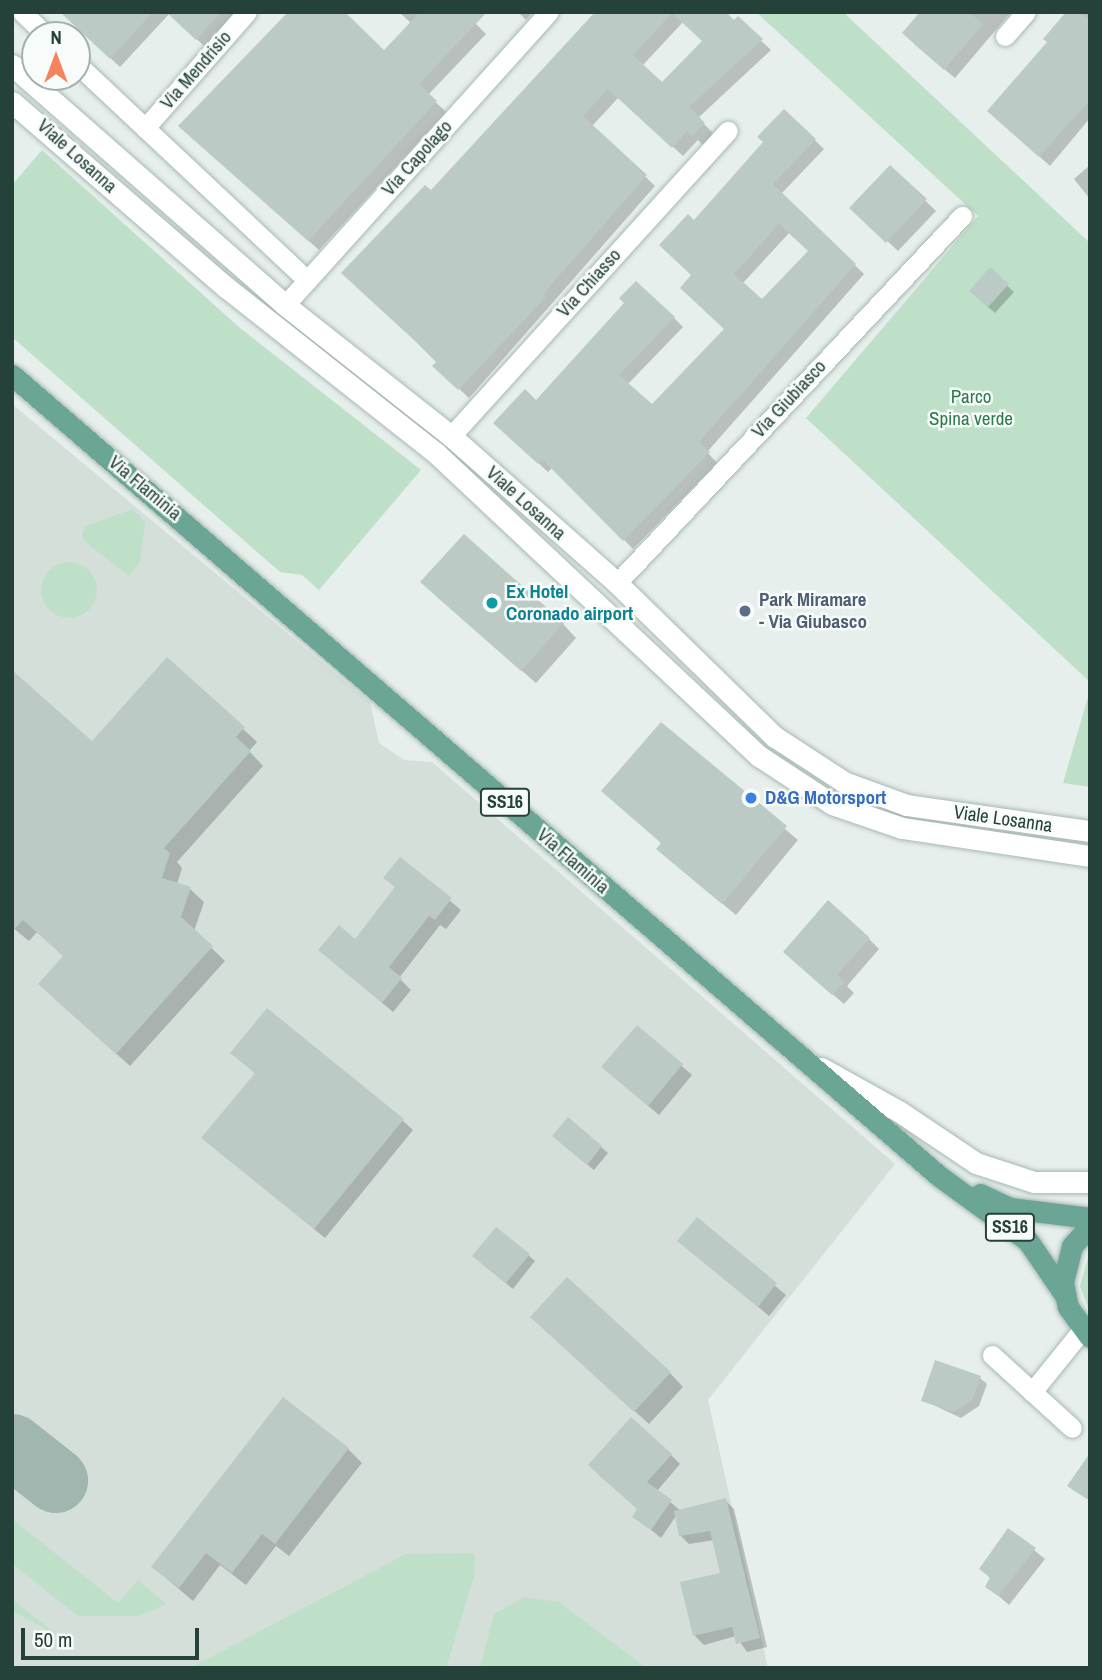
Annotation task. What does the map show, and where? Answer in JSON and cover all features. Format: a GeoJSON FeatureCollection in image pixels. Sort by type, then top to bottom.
{"type":"FeatureCollection","features":[{"type":"Feature","properties":{"kind":"main road","name":"Viale Losanna"},"geometry":{"type":"LineString","coordinates":[[12,65],[285,305],[451,436],[617,583],[775,737],[844,782],[907,805],[1090,831]]}},
{"type":"Feature","properties":{"kind":"main road","name":"Viale Losanna"},"geometry":{"type":"LineString","coordinates":[[12,102],[226,288],[436,453],[759,756],[832,804],[902,828],[1090,856]]}},
{"type":"Feature","properties":{"kind":"main road","name":"Via Flaminia"},"geometry":{"type":"LineString","coordinates":[[12,375],[939,1176],[1028,1241],[1064,1294],[1086,1334]]}},
{"type":"Feature","properties":{"kind":"main road"},"geometry":{"type":"LineString","coordinates":[[800,1056],[900,1112],[976,1163],[1034,1182],[1090,1182]]}},
{"type":"Feature","properties":{"kind":"main road"},"geometry":{"type":"LineString","coordinates":[[939,1176],[1010,1208],[1090,1218]]}},
{"type":"Feature","properties":{"kind":"main road"},"geometry":{"type":"LineString","coordinates":[[1064,1294],[1067,1257],[1090,1226]]}},
{"type":"Feature","properties":{"kind":"street","name":"Via Mendrisio"},"geometry":{"type":"LineString","coordinates":[[145,128],[247,12]]}},
{"type":"Feature","properties":{"kind":"street","name":"Via Capolago"},"geometry":{"type":"LineString","coordinates":[[285,305],[549,12]]}},
{"type":"Feature","properties":{"kind":"street"},"geometry":{"type":"LineString","coordinates":[[1005,36],[1026,12]]}},
{"type":"Feature","properties":{"kind":"street"},"geometry":{"type":"LineString","coordinates":[[91,77],[307,280]]}},
{"type":"Feature","properties":{"kind":"street","name":"Via Chiasso"},"geometry":{"type":"LineString","coordinates":[[451,436],[728,131]]}},
{"type":"Feature","properties":{"kind":"street","name":"Via Giubiasco"},"geometry":{"type":"LineString","coordinates":[[617,583],[961,216]]}},
{"type":"Feature","properties":{"kind":"street"},"geometry":{"type":"LineString","coordinates":[[1032,1392],[1086,1334]]}},
{"type":"Feature","properties":{"kind":"street"},"geometry":{"type":"LineString","coordinates":[[992,1355],[1072,1428]]}},
{"type":"Feature","properties":{"kind":"shaded area"},"geometry":{"type":"Polygon","coordinates":[[[12,404],[370,702],[379,743],[404,760],[432,762],[895,1164],[708,1400],[768,1668],[12,1668],[12,404]]]}},
{"type":"Feature","properties":{"kind":"green space","name":"Parco Spina verde"},"geometry":{"type":"Polygon","coordinates":[[[756,12],[843,12],[1090,243],[1090,682],[806,418],[978,216],[756,12]]]}},
{"type":"Feature","properties":{"kind":"green space"},"geometry":{"type":"Polygon","coordinates":[[[42,150],[240,328],[421,470],[319,590],[302,575],[280,572],[12,337],[12,185],[42,150]]]}},
{"type":"Feature","properties":{"kind":"green space"},"geometry":{"type":"Polygon","coordinates":[[[133,509],[145,522],[140,562],[129,576],[84,541],[82,534],[85,526],[133,509]]]}},
{"type":"Feature","properties":{"kind":"green space"},"geometry":{"type":"Polygon","coordinates":[[[69,562],[80,564],[89,570],[95,579],[95,601],[89,610],[80,616],[69,618],[58,616],[49,610],[43,601],[41,590],[43,579],[49,570],[58,564],[69,562]]]}},
{"type":"Feature","properties":{"kind":"green space"},"geometry":{"type":"Polygon","coordinates":[[[1090,690],[1090,787],[1063,783],[1090,690]]]}},
{"type":"Feature","properties":{"kind":"green space"},"geometry":{"type":"Polygon","coordinates":[[[1090,1251],[1090,1313],[1080,1286],[1090,1251]]]}},
{"type":"Feature","properties":{"kind":"green space"},"geometry":{"type":"Polygon","coordinates":[[[12,1519],[118,1603],[138,1580],[166,1604],[139,1616],[78,1616],[12,1564],[12,1519]]]}},
{"type":"Feature","properties":{"kind":"green space"},"geometry":{"type":"Polygon","coordinates":[[[475,1553],[474,1577],[446,1668],[190,1668],[406,1554],[475,1553]]]}},
{"type":"Feature","properties":{"kind":"green space"},"geometry":{"type":"Polygon","coordinates":[[[524,1597],[559,1602],[646,1668],[480,1668],[494,1614],[524,1597]]]}},
{"type":"Feature","properties":{"kind":"green space"},"geometry":{"type":"Polygon","coordinates":[[[12,1599],[59,1636],[12,1611],[12,1599]]]}},
{"type":"Feature","properties":{"kind":"building"},"geometry":{"type":"Polygon","coordinates":[[[60,12],[153,12],[110,59],[91,41],[91,21],[70,21],[60,12]]]}},
{"type":"Feature","properties":{"kind":"building"},"geometry":{"type":"Polygon","coordinates":[[[166,12],[221,12],[196,40],[166,12]]]}},
{"type":"Feature","properties":{"kind":"building"},"geometry":{"type":"Polygon","coordinates":[[[288,12],[345,12],[384,50],[420,12],[487,12],[419,84],[437,101],[308,241],[178,126],[288,12]]]}},
{"type":"Feature","properties":{"kind":"building"},"geometry":{"type":"Polygon","coordinates":[[[595,12],[726,12],[734,20],[738,16],[763,39],[689,107],[705,123],[692,136],[687,131],[672,148],[608,89],[583,116],[647,175],[543,294],[546,297],[458,390],[432,366],[436,362],[415,341],[341,273],[425,185],[431,190],[595,12]],[[672,13],[633,55],[662,82],[702,41],[672,13]]]}},
{"type":"Feature","properties":{"kind":"building"},"geometry":{"type":"Polygon","coordinates":[[[920,12],[969,12],[983,24],[944,70],[902,33],[920,12]]]}},
{"type":"Feature","properties":{"kind":"building"},"geometry":{"type":"Polygon","coordinates":[[[1066,12],[1079,12],[1090,21],[1090,100],[1039,157],[987,111],[1047,42],[1043,39],[1066,12]]]}},
{"type":"Feature","properties":{"kind":"building"},"geometry":{"type":"Polygon","coordinates":[[[784,109],[816,139],[773,184],[856,264],[699,442],[710,452],[623,541],[542,459],[538,464],[493,423],[525,389],[536,400],[624,303],[619,298],[636,281],[675,317],[619,375],[652,404],[724,329],[680,288],[691,275],[659,245],[688,214],[694,220],[763,142],[757,137],[784,109]],[[779,224],[734,274],[762,299],[808,251],[779,224]]]}},
{"type":"Feature","properties":{"kind":"building"},"geometry":{"type":"Polygon","coordinates":[[[890,165],[927,199],[886,243],[849,208],[890,165]]]}},
{"type":"Feature","properties":{"kind":"building"},"geometry":{"type":"Polygon","coordinates":[[[990,267],[1009,284],[988,307],[969,291],[990,267]]]}},
{"type":"Feature","properties":{"kind":"building","name":"Ex Hotel Coronado airport"},"geometry":{"type":"Polygon","coordinates":[[[464,534],[564,623],[521,671],[420,582],[464,534]]]}},
{"type":"Feature","properties":{"kind":"building"},"geometry":{"type":"Polygon","coordinates":[[[167,657],[245,727],[236,737],[251,751],[164,848],[170,853],[162,878],[191,887],[181,917],[213,946],[116,1054],[38,984],[63,956],[23,920],[12,931],[12,670],[92,741],[167,657]]]}},
{"type":"Feature","properties":{"kind":"building"},"geometry":{"type":"Polygon","coordinates":[[[661,722],[787,826],[722,904],[656,849],[661,843],[601,791],[661,722]]]}},
{"type":"Feature","properties":{"kind":"building"},"geometry":{"type":"Polygon","coordinates":[[[400,857],[452,898],[435,920],[429,916],[389,967],[402,978],[382,1003],[318,950],[339,925],[355,939],[395,887],[383,878],[400,857]]]}},
{"type":"Feature","properties":{"kind":"building"},"geometry":{"type":"Polygon","coordinates":[[[828,900],[870,938],[837,975],[845,982],[832,995],[783,952],[828,900]]]}},
{"type":"Feature","properties":{"kind":"building"},"geometry":{"type":"Polygon","coordinates":[[[267,1008],[404,1119],[314,1229],[201,1138],[255,1073],[230,1053],[267,1008]]]}},
{"type":"Feature","properties":{"kind":"building"},"geometry":{"type":"Polygon","coordinates":[[[637,1025],[683,1064],[648,1106],[601,1067],[637,1025]]]}},
{"type":"Feature","properties":{"kind":"building"},"geometry":{"type":"Polygon","coordinates":[[[568,1117],[602,1146],[587,1165],[552,1136],[568,1117]]]}},
{"type":"Feature","properties":{"kind":"building"},"geometry":{"type":"Polygon","coordinates":[[[697,1217],[777,1283],[758,1307],[677,1241],[697,1217]]]}},
{"type":"Feature","properties":{"kind":"building"},"geometry":{"type":"Polygon","coordinates":[[[496,1227],[530,1254],[506,1283],[472,1256],[496,1227]]]}},
{"type":"Feature","properties":{"kind":"building"},"geometry":{"type":"Polygon","coordinates":[[[567,1277],[671,1372],[634,1412],[530,1317],[567,1277]]]}},
{"type":"Feature","properties":{"kind":"building"},"geometry":{"type":"Polygon","coordinates":[[[935,1360],[981,1376],[972,1400],[954,1412],[921,1401],[935,1360]]]}},
{"type":"Feature","properties":{"kind":"building"},"geometry":{"type":"Polygon","coordinates":[[[283,1397],[349,1448],[275,1544],[262,1534],[232,1573],[206,1553],[179,1588],[151,1567],[283,1397]]]}},
{"type":"Feature","properties":{"kind":"building"},"geometry":{"type":"Polygon","coordinates":[[[631,1417],[672,1454],[647,1482],[672,1500],[651,1530],[632,1517],[637,1509],[588,1465],[631,1417]]]}},
{"type":"Feature","properties":{"kind":"building"},"geometry":{"type":"Polygon","coordinates":[[[1090,1453],[1090,1501],[1067,1486],[1090,1453]]]}},
{"type":"Feature","properties":{"kind":"building"},"geometry":{"type":"Polygon","coordinates":[[[726,1498],[760,1638],[736,1644],[732,1627],[693,1636],[680,1582],[720,1573],[710,1531],[679,1536],[674,1511],[726,1498]]]}},
{"type":"Feature","properties":{"kind":"building"},"geometry":{"type":"Polygon","coordinates":[[[1008,1528],[1036,1548],[998,1596],[985,1587],[990,1577],[979,1569],[1008,1528]]]}},
{"type":"Feature","properties":{"kind":"taxiway"},"geometry":{"type":"LineString","coordinates":[[12,1446],[55,1480]]}},
{"type":"Feature","properties":{"kind":"place","name":"Ex Hotel Coronado airport"},"geometry":{"type":"Point","coordinates":[492,603]}},
{"type":"Feature","properties":{"kind":"place","name":"Park Miramare - Via Giubasco"},"geometry":{"type":"Point","coordinates":[745,611]}},
{"type":"Feature","properties":{"kind":"place","name":"D&G Motorsport"},"geometry":{"type":"Point","coordinates":[751,798]}}]}
